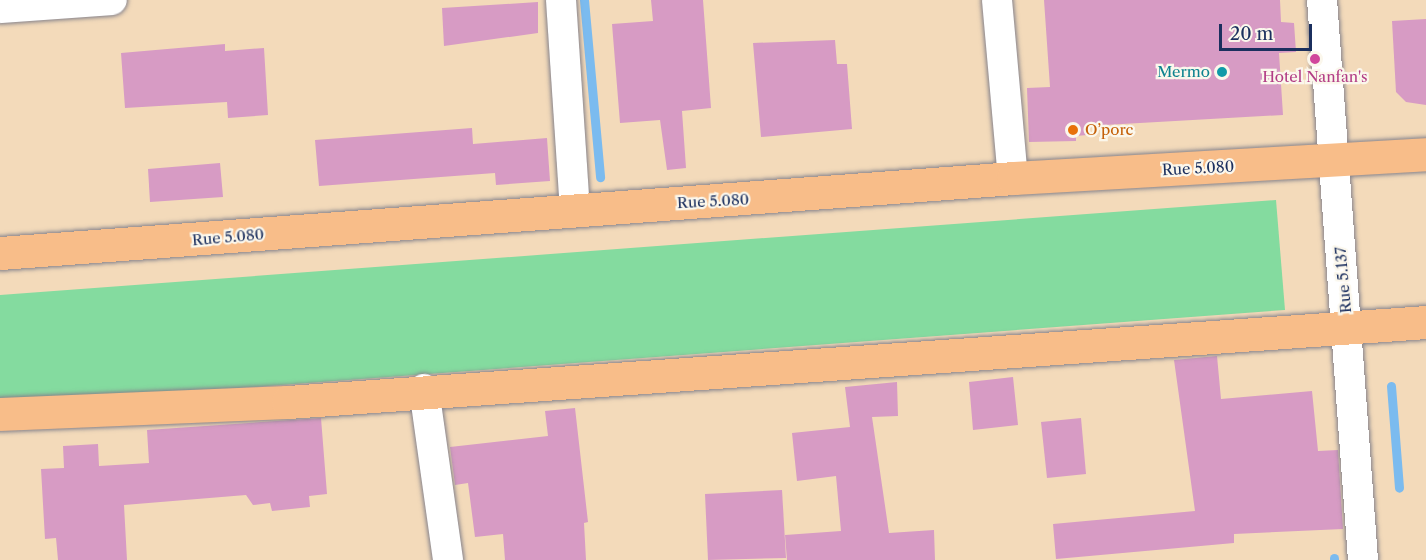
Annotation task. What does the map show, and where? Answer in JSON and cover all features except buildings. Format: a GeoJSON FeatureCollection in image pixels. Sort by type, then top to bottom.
{"type":"FeatureCollection","features":[{"type":"Feature","properties":{"kind":"main road","name":"Rue 5.080"},"geometry":{"type":"LineString","coordinates":[[0,253],[1013,178],[1334,162],[1426,154]]}},
{"type":"Feature","properties":{"kind":"main road"},"geometry":{"type":"LineString","coordinates":[[0,414],[288,402],[424,389],[1426,322]]}},
{"type":"Feature","properties":{"kind":"street"},"geometry":{"type":"LineString","coordinates":[[0,8],[112,0]]}},
{"type":"Feature","properties":{"kind":"street"},"geometry":{"type":"LineString","coordinates":[[561,0],[575,209]]}},
{"type":"Feature","properties":{"kind":"street"},"geometry":{"type":"LineString","coordinates":[[997,0],[1013,178]]}},
{"type":"Feature","properties":{"kind":"street","name":"Rue 5.137"},"geometry":{"type":"LineString","coordinates":[[1322,0],[1363,560]]}},
{"type":"Feature","properties":{"kind":"street"},"geometry":{"type":"LineString","coordinates":[[424,389],[448,560]]}},
{"type":"Feature","properties":{"kind":"green space"},"geometry":{"type":"Polygon","coordinates":[[[1276,200],[1285,310],[0,406],[0,295],[1276,200]]]}},
{"type":"Feature","properties":{"kind":"waterway"},"geometry":{"type":"LineString","coordinates":[[584,0],[600,177]]}},
{"type":"Feature","properties":{"kind":"waterway"},"geometry":{"type":"LineString","coordinates":[[1391,386],[1399,488]]}},
{"type":"Feature","properties":{"kind":"place","name":"Hotel Nanfan's"},"geometry":{"type":"Point","coordinates":[1315,59]}},
{"type":"Feature","properties":{"kind":"place","name":"Mermo"},"geometry":{"type":"Point","coordinates":[1222,72]}},
{"type":"Feature","properties":{"kind":"place","name":"O’porc"},"geometry":{"type":"Point","coordinates":[1073,130]}}]}
